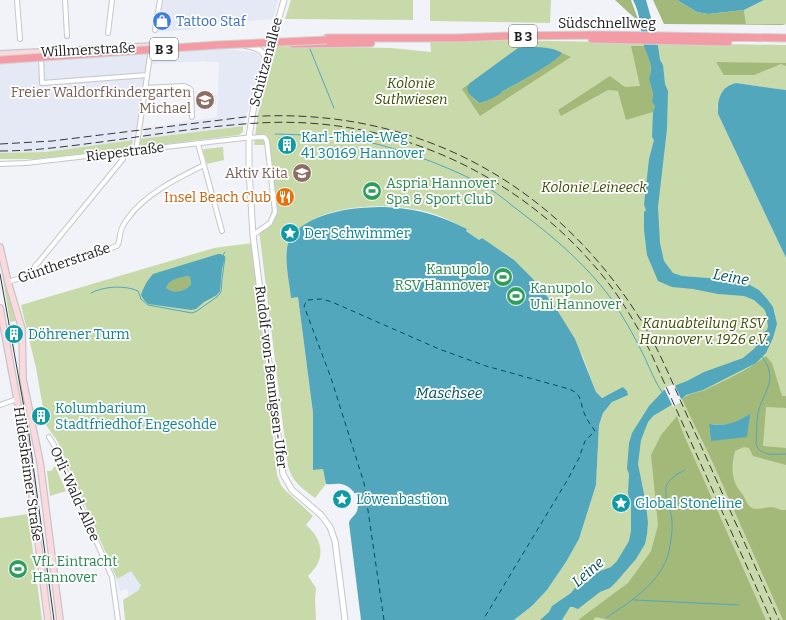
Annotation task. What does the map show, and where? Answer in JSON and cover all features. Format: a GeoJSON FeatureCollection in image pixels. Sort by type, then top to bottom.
{"type":"FeatureCollection","features":[{"type":"Feature","properties":{"kind":"highway","name":"Südschnellweg"},"geometry":{"type":"LineString","coordinates":[[431,39],[447,40],[509,36],[786,38]]}},
{"type":"Feature","properties":{"kind":"highway","name":"Südschnellweg"},"geometry":{"type":"LineString","coordinates":[[677,38],[786,43]]}},
{"type":"Feature","properties":{"kind":"highway","name":"B 3"},"geometry":{"type":"LineString","coordinates":[[0,57],[327,39],[431,39]]}},
{"type":"Feature","properties":{"kind":"highway","name":"B 3"},"geometry":{"type":"LineString","coordinates":[[327,39],[387,41],[431,39]]}},
{"type":"Feature","properties":{"kind":"highway"},"geometry":{"type":"LineString","coordinates":[[271,42],[315,45],[387,41]]}},
{"type":"Feature","properties":{"kind":"main road","name":"Willmerstraße"},"geometry":{"type":"LineString","coordinates":[[0,57],[41,52],[151,46],[271,42]]}},
{"type":"Feature","properties":{"kind":"main road","name":"Hildesheimer Straße"},"geometry":{"type":"LineString","coordinates":[[0,247],[8,282],[22,329],[23,378],[40,462],[60,620]]}},
{"type":"Feature","properties":{"kind":"main road","name":"Hildesheimer Straße"},"geometry":{"type":"LineString","coordinates":[[0,308],[29,472],[48,620]]}},
{"type":"Feature","properties":{"kind":"street"},"geometry":{"type":"LineString","coordinates":[[17,0],[20,39]]}},
{"type":"Feature","properties":{"kind":"street"},"geometry":{"type":"LineString","coordinates":[[65,0],[67,36]]}},
{"type":"Feature","properties":{"kind":"street"},"geometry":{"type":"LineString","coordinates":[[108,33],[112,0]]}},
{"type":"Feature","properties":{"kind":"street"},"geometry":{"type":"LineString","coordinates":[[155,30],[160,0]]}},
{"type":"Feature","properties":{"kind":"street","name":"Schützenallee"},"geometry":{"type":"LineString","coordinates":[[250,124],[271,42],[284,0]]}},
{"type":"Feature","properties":{"kind":"street"},"geometry":{"type":"LineString","coordinates":[[235,43],[259,49],[264,53],[266,62]]}},
{"type":"Feature","properties":{"kind":"street"},"geometry":{"type":"LineString","coordinates":[[136,151],[151,46]]}},
{"type":"Feature","properties":{"kind":"street"},"geometry":{"type":"LineString","coordinates":[[41,52],[42,83],[147,75]]}},
{"type":"Feature","properties":{"kind":"street"},"geometry":{"type":"LineString","coordinates":[[144,88],[184,86],[189,88],[191,90],[192,117]]}},
{"type":"Feature","properties":{"kind":"street","name":"Rudolf-von-Bennigsen-Ufer"},"geometry":{"type":"LineString","coordinates":[[250,124],[249,170],[283,474],[292,490],[321,515],[330,527],[335,541],[345,620]]}},
{"type":"Feature","properties":{"kind":"street"},"geometry":{"type":"LineString","coordinates":[[249,137],[264,137],[266,139],[275,212],[270,223],[256,234]]}},
{"type":"Feature","properties":{"kind":"street","name":"Riepestraße"},"geometry":{"type":"LineString","coordinates":[[0,164],[26,163],[123,153],[249,137]]}},
{"type":"Feature","properties":{"kind":"street"},"geometry":{"type":"LineString","coordinates":[[198,144],[222,231]]}},
{"type":"Feature","properties":{"kind":"street"},"geometry":{"type":"LineString","coordinates":[[34,274],[35,266],[123,159],[123,153]]}},
{"type":"Feature","properties":{"kind":"street","name":"Güntherstraße"},"geometry":{"type":"LineString","coordinates":[[8,282],[117,246],[122,226],[133,211],[177,178],[204,165]]}},
{"type":"Feature","properties":{"kind":"street","name":"Hildesheimer Straße"},"geometry":{"type":"LineString","coordinates":[[0,405],[17,398]]}},
{"type":"Feature","properties":{"kind":"street","name":"Orli-Wald-Allee"},"geometry":{"type":"LineString","coordinates":[[49,437],[54,445],[112,577],[118,620]]}},
{"type":"Feature","properties":{"kind":"shaded area"},"geometry":{"type":"Polygon","coordinates":[[[160,0],[278,0],[273,19],[224,23],[190,30],[155,32],[160,0]]]}},
{"type":"Feature","properties":{"kind":"shaded area"},"geometry":{"type":"Polygon","coordinates":[[[214,48],[253,52],[258,54],[261,58],[261,64],[251,105],[245,116],[243,126],[140,139],[143,138],[145,128],[217,117],[219,62],[206,61],[149,64],[137,129],[134,130],[133,140],[46,152],[0,153],[0,54],[214,48]]]}},
{"type":"Feature","properties":{"kind":"shaded area","name":"Freier Waldorfkindergarten Michael"},"geometry":{"type":"Polygon","coordinates":[[[217,95],[216,104],[194,105],[194,97],[217,95]]]}},
{"type":"Feature","properties":{"kind":"shaded area"},"geometry":{"type":"Polygon","coordinates":[[[131,570],[141,586],[140,590],[129,596],[127,589],[120,591],[117,579],[131,570]]]}},
{"type":"Feature","properties":{"kind":"green space"},"geometry":{"type":"Polygon","coordinates":[[[291,0],[413,0],[413,20],[285,19],[291,0]]]}},
{"type":"Feature","properties":{"kind":"green space"},"geometry":{"type":"Polygon","coordinates":[[[430,0],[551,0],[550,23],[430,21],[430,0]]]}},
{"type":"Feature","properties":{"kind":"green space"},"geometry":{"type":"Polygon","coordinates":[[[615,0],[631,0],[639,22],[615,0]]]}},
{"type":"Feature","properties":{"kind":"green space"},"geometry":{"type":"Polygon","coordinates":[[[653,0],[677,0],[697,12],[708,14],[744,10],[746,24],[786,24],[781,25],[664,24],[653,0]]]}},
{"type":"Feature","properties":{"kind":"green space"},"geometry":{"type":"Polygon","coordinates":[[[764,0],[786,0],[786,24],[746,24],[744,10],[764,0]]]}},
{"type":"Feature","properties":{"kind":"green space"},"geometry":{"type":"Polygon","coordinates":[[[430,39],[786,45],[786,90],[736,83],[727,87],[721,94],[717,107],[718,114],[786,258],[786,620],[514,620],[532,606],[547,590],[566,562],[579,539],[596,485],[599,425],[603,413],[615,400],[612,394],[602,398],[596,392],[583,357],[554,305],[533,279],[481,238],[479,240],[466,231],[467,229],[431,213],[385,206],[352,208],[336,211],[309,222],[298,228],[290,237],[286,251],[286,259],[291,297],[298,297],[313,413],[313,470],[323,469],[326,484],[315,498],[295,481],[288,466],[259,230],[269,221],[272,209],[265,145],[254,145],[258,113],[277,46],[392,48],[431,52],[430,39]]]}},
{"type":"Feature","properties":{"kind":"green space"},"geometry":{"type":"Polygon","coordinates":[[[631,46],[644,46],[649,58],[651,71],[649,79],[653,93],[652,102],[655,106],[653,112],[626,120],[618,91],[608,90],[561,116],[558,110],[610,76],[625,87],[640,86],[631,46]]]}},
{"type":"Feature","properties":{"kind":"green space"},"geometry":{"type":"Polygon","coordinates":[[[562,53],[571,57],[480,116],[462,89],[470,83],[469,94],[478,103],[484,102],[538,71],[562,53]]]}},
{"type":"Feature","properties":{"kind":"green space"},"geometry":{"type":"Polygon","coordinates":[[[716,62],[786,63],[786,66],[781,64],[754,75],[724,75],[716,62]]]}},
{"type":"Feature","properties":{"kind":"green space"},"geometry":{"type":"Polygon","coordinates":[[[243,126],[243,132],[239,135],[142,147],[140,145],[140,139],[243,126]]]}},
{"type":"Feature","properties":{"kind":"green space"},"geometry":{"type":"Polygon","coordinates":[[[133,140],[132,145],[126,149],[37,159],[0,159],[0,153],[46,152],[133,140]]]}},
{"type":"Feature","properties":{"kind":"green space"},"geometry":{"type":"Polygon","coordinates":[[[223,147],[224,160],[207,164],[203,151],[204,149],[223,147]]]}},
{"type":"Feature","properties":{"kind":"green space"},"geometry":{"type":"Polygon","coordinates":[[[252,243],[277,475],[285,490],[313,516],[306,525],[312,531],[319,544],[320,557],[318,563],[308,576],[316,588],[316,620],[125,620],[123,600],[139,590],[141,586],[131,571],[117,579],[58,442],[46,425],[36,368],[21,305],[214,248],[252,243]]]}},
{"type":"Feature","properties":{"kind":"green space"},"geometry":{"type":"Polygon","coordinates":[[[3,273],[19,320],[10,322],[3,273]]]}},
{"type":"Feature","properties":{"kind":"green space"},"geometry":{"type":"Polygon","coordinates":[[[188,276],[190,277],[191,284],[186,289],[172,291],[166,288],[172,281],[188,276]]]}},
{"type":"Feature","properties":{"kind":"green space"},"geometry":{"type":"Polygon","coordinates":[[[766,356],[772,363],[782,396],[786,396],[786,408],[766,407],[763,446],[786,448],[786,465],[753,456],[749,448],[744,447],[735,451],[733,472],[734,481],[750,507],[759,509],[771,507],[786,510],[786,620],[783,620],[712,461],[682,399],[687,395],[705,390],[720,383],[760,361],[766,356]],[[750,414],[732,424],[709,424],[711,441],[750,414]]]}},
{"type":"Feature","properties":{"kind":"green space"},"geometry":{"type":"Polygon","coordinates":[[[677,416],[683,433],[766,620],[609,620],[596,617],[593,620],[578,620],[628,583],[651,551],[658,525],[651,455],[661,435],[677,416]]]}},
{"type":"Feature","properties":{"kind":"green space"},"geometry":{"type":"Polygon","coordinates":[[[55,466],[66,491],[50,496],[47,471],[51,471],[55,466]]]}},
{"type":"Feature","properties":{"kind":"green space","name":"VfL Eintracht Hannover"},"geometry":{"type":"Polygon","coordinates":[[[28,514],[42,620],[0,620],[0,518],[28,514]]]}},
{"type":"Feature","properties":{"kind":"water"},"geometry":{"type":"Polygon","coordinates":[[[633,0],[646,0],[657,39],[660,60],[663,65],[665,84],[668,91],[667,129],[658,207],[660,243],[664,261],[673,273],[682,276],[739,281],[759,290],[773,307],[777,324],[773,338],[766,353],[756,363],[703,390],[686,395],[653,416],[648,422],[641,440],[638,464],[646,504],[648,523],[645,544],[636,559],[610,588],[600,592],[578,609],[570,607],[562,620],[540,620],[549,612],[552,606],[571,593],[578,584],[589,581],[595,573],[611,567],[617,561],[629,541],[631,531],[631,506],[628,493],[629,474],[627,469],[629,443],[632,433],[649,406],[664,390],[687,381],[704,372],[743,358],[755,348],[760,335],[767,330],[768,326],[764,309],[754,300],[744,296],[718,294],[672,287],[658,281],[647,255],[644,230],[644,212],[646,210],[644,205],[649,159],[654,140],[652,137],[653,112],[655,106],[652,102],[653,93],[649,79],[651,66],[644,46],[638,11],[633,0]]]}},
{"type":"Feature","properties":{"kind":"water"},"geometry":{"type":"Polygon","coordinates":[[[677,0],[764,0],[744,10],[708,14],[697,12],[677,0]]]}},
{"type":"Feature","properties":{"kind":"water"},"geometry":{"type":"Polygon","coordinates":[[[518,48],[550,48],[562,53],[544,68],[495,97],[479,103],[469,94],[467,88],[470,83],[518,48]]]}},
{"type":"Feature","properties":{"kind":"water"},"geometry":{"type":"Polygon","coordinates":[[[736,83],[786,90],[786,258],[718,114],[720,95],[728,86],[736,83]]]}},
{"type":"Feature","properties":{"kind":"water","name":"Maschsee"},"geometry":{"type":"Polygon","coordinates":[[[385,207],[418,211],[446,220],[467,229],[466,231],[479,240],[482,238],[514,260],[533,279],[554,305],[575,339],[596,392],[602,398],[623,387],[627,391],[628,395],[612,402],[603,413],[599,425],[596,485],[579,539],[566,562],[547,590],[532,606],[514,620],[361,620],[349,523],[357,511],[357,498],[352,490],[345,485],[326,484],[323,469],[313,470],[313,413],[298,297],[291,298],[286,261],[287,246],[293,233],[302,226],[321,216],[342,210],[385,207]]]}},
{"type":"Feature","properties":{"kind":"water"},"geometry":{"type":"Polygon","coordinates":[[[218,254],[225,257],[222,269],[220,291],[217,295],[204,302],[196,309],[191,310],[148,304],[141,295],[143,289],[153,274],[218,254]],[[188,276],[175,279],[167,285],[166,288],[172,291],[186,289],[191,284],[190,277],[188,276]]]}},
{"type":"Feature","properties":{"kind":"water"},"geometry":{"type":"Polygon","coordinates":[[[750,414],[747,437],[711,441],[709,424],[722,425],[731,423],[750,414]]]}},
{"type":"Feature","properties":{"kind":"pier"},"geometry":{"type":"Polygon","coordinates":[[[674,384],[682,401],[673,407],[664,388],[674,384]]]}},
{"type":"Feature","properties":{"kind":"waterway"},"geometry":{"type":"LineString","coordinates":[[310,49],[334,108]]}},
{"type":"Feature","properties":{"kind":"waterway"},"geometry":{"type":"LineString","coordinates":[[275,134],[314,135],[370,142],[422,158],[472,179],[492,190],[558,242],[601,285],[629,327],[662,392]]}},
{"type":"Feature","properties":{"kind":"waterway"},"geometry":{"type":"LineString","coordinates":[[91,293],[114,287],[133,289],[138,291],[141,299],[148,305],[192,313],[218,296],[221,292],[225,257],[223,255],[225,252]]}},
{"type":"Feature","properties":{"kind":"waterway"},"geometry":{"type":"LineString","coordinates":[[762,356],[767,364],[770,377],[758,413],[756,444],[764,453],[786,454]]}},
{"type":"Feature","properties":{"kind":"waterway"},"geometry":{"type":"LineString","coordinates":[[606,618],[624,606],[650,585],[662,568],[667,558],[672,529],[666,486],[675,475],[685,470]]}},
{"type":"Feature","properties":{"kind":"waterway"},"geometry":{"type":"LineString","coordinates":[[634,600],[739,605]]}},
{"type":"Feature","properties":{"kind":"ferry route"},"geometry":{"type":"LineString","coordinates":[[384,620],[364,483],[331,378],[304,306],[307,300],[322,299],[332,302],[439,349],[486,366],[569,389],[574,391],[579,397],[583,411],[595,431],[585,441],[579,458],[568,479],[483,620]]}},
{"type":"Feature","properties":{"kind":"tram line"},"geometry":{"type":"LineString","coordinates":[[0,274],[29,435],[54,620]]}},
{"type":"Feature","properties":{"kind":"railway"},"geometry":{"type":"LineString","coordinates":[[0,144],[52,141],[245,117],[305,116],[362,123],[417,138],[469,160],[517,188],[561,224],[602,266],[645,327],[666,369],[779,620]]}},
{"type":"Feature","properties":{"kind":"railway"},"geometry":{"type":"LineString","coordinates":[[0,151],[58,147],[238,124],[308,123],[357,129],[404,141],[449,158],[492,180],[532,207],[569,239],[602,275],[616,293],[650,351],[771,620]]}},
{"type":"Feature","properties":{"kind":"place","name":"Tattoo Staf"},"geometry":{"type":"Point","coordinates":[162,21]}},
{"type":"Feature","properties":{"kind":"place","name":"Freier Waldorfkindergarten Michael"},"geometry":{"type":"Point","coordinates":[205,100]}},
{"type":"Feature","properties":{"kind":"place","name":"Karl-Thiele-Weg 41 30169 Hannover"},"geometry":{"type":"Point","coordinates":[287,145]}},
{"type":"Feature","properties":{"kind":"place","name":"Aktiv Kita"},"geometry":{"type":"Point","coordinates":[302,173]}},
{"type":"Feature","properties":{"kind":"place","name":"Aspria Hannover Spa & Sport Club"},"geometry":{"type":"Point","coordinates":[372,191]}},
{"type":"Feature","properties":{"kind":"place","name":"Insel Beach Club"},"geometry":{"type":"Point","coordinates":[285,197]}},
{"type":"Feature","properties":{"kind":"place","name":"Der Schwimmer"},"geometry":{"type":"Point","coordinates":[290,233]}},
{"type":"Feature","properties":{"kind":"place","name":"Kanupolo RSV Hannover"},"geometry":{"type":"Point","coordinates":[503,277]}},
{"type":"Feature","properties":{"kind":"place","name":"Kanupolo Uni Hannover"},"geometry":{"type":"Point","coordinates":[516,296]}},
{"type":"Feature","properties":{"kind":"place","name":"Döhrener Turm"},"geometry":{"type":"Point","coordinates":[14,334]}},
{"type":"Feature","properties":{"kind":"place","name":"Kolumbarium Stadtfriedhof Engesohde"},"geometry":{"type":"Point","coordinates":[41,416]}},
{"type":"Feature","properties":{"kind":"place","name":"Löwenbastion"},"geometry":{"type":"Point","coordinates":[342,499]}},
{"type":"Feature","properties":{"kind":"place","name":"Global Stoneline"},"geometry":{"type":"Point","coordinates":[621,503]}},
{"type":"Feature","properties":{"kind":"place","name":"VfL Eintracht Hannover"},"geometry":{"type":"Point","coordinates":[18,569]}},
{"type":"Feature","properties":{"kind":"park label","name":"Kolonie Suthwiesen"},"geometry":{"type":"Point","coordinates":[411,92]}},
{"type":"Feature","properties":{"kind":"park label","name":"Kolonie Leineeck"},"geometry":{"type":"Point","coordinates":[594,187]}},
{"type":"Feature","properties":{"kind":"park label","name":"Kanuabteilung RSV Hannover v. 1926 e.V."},"geometry":{"type":"Point","coordinates":[704,332]}},
{"type":"Feature","properties":{"kind":"water label","name":"Leine"},"geometry":{"type":"Point","coordinates":[731,277]}},
{"type":"Feature","properties":{"kind":"water label","name":"Leine"},"geometry":{"type":"Point","coordinates":[588,572]}}]}
